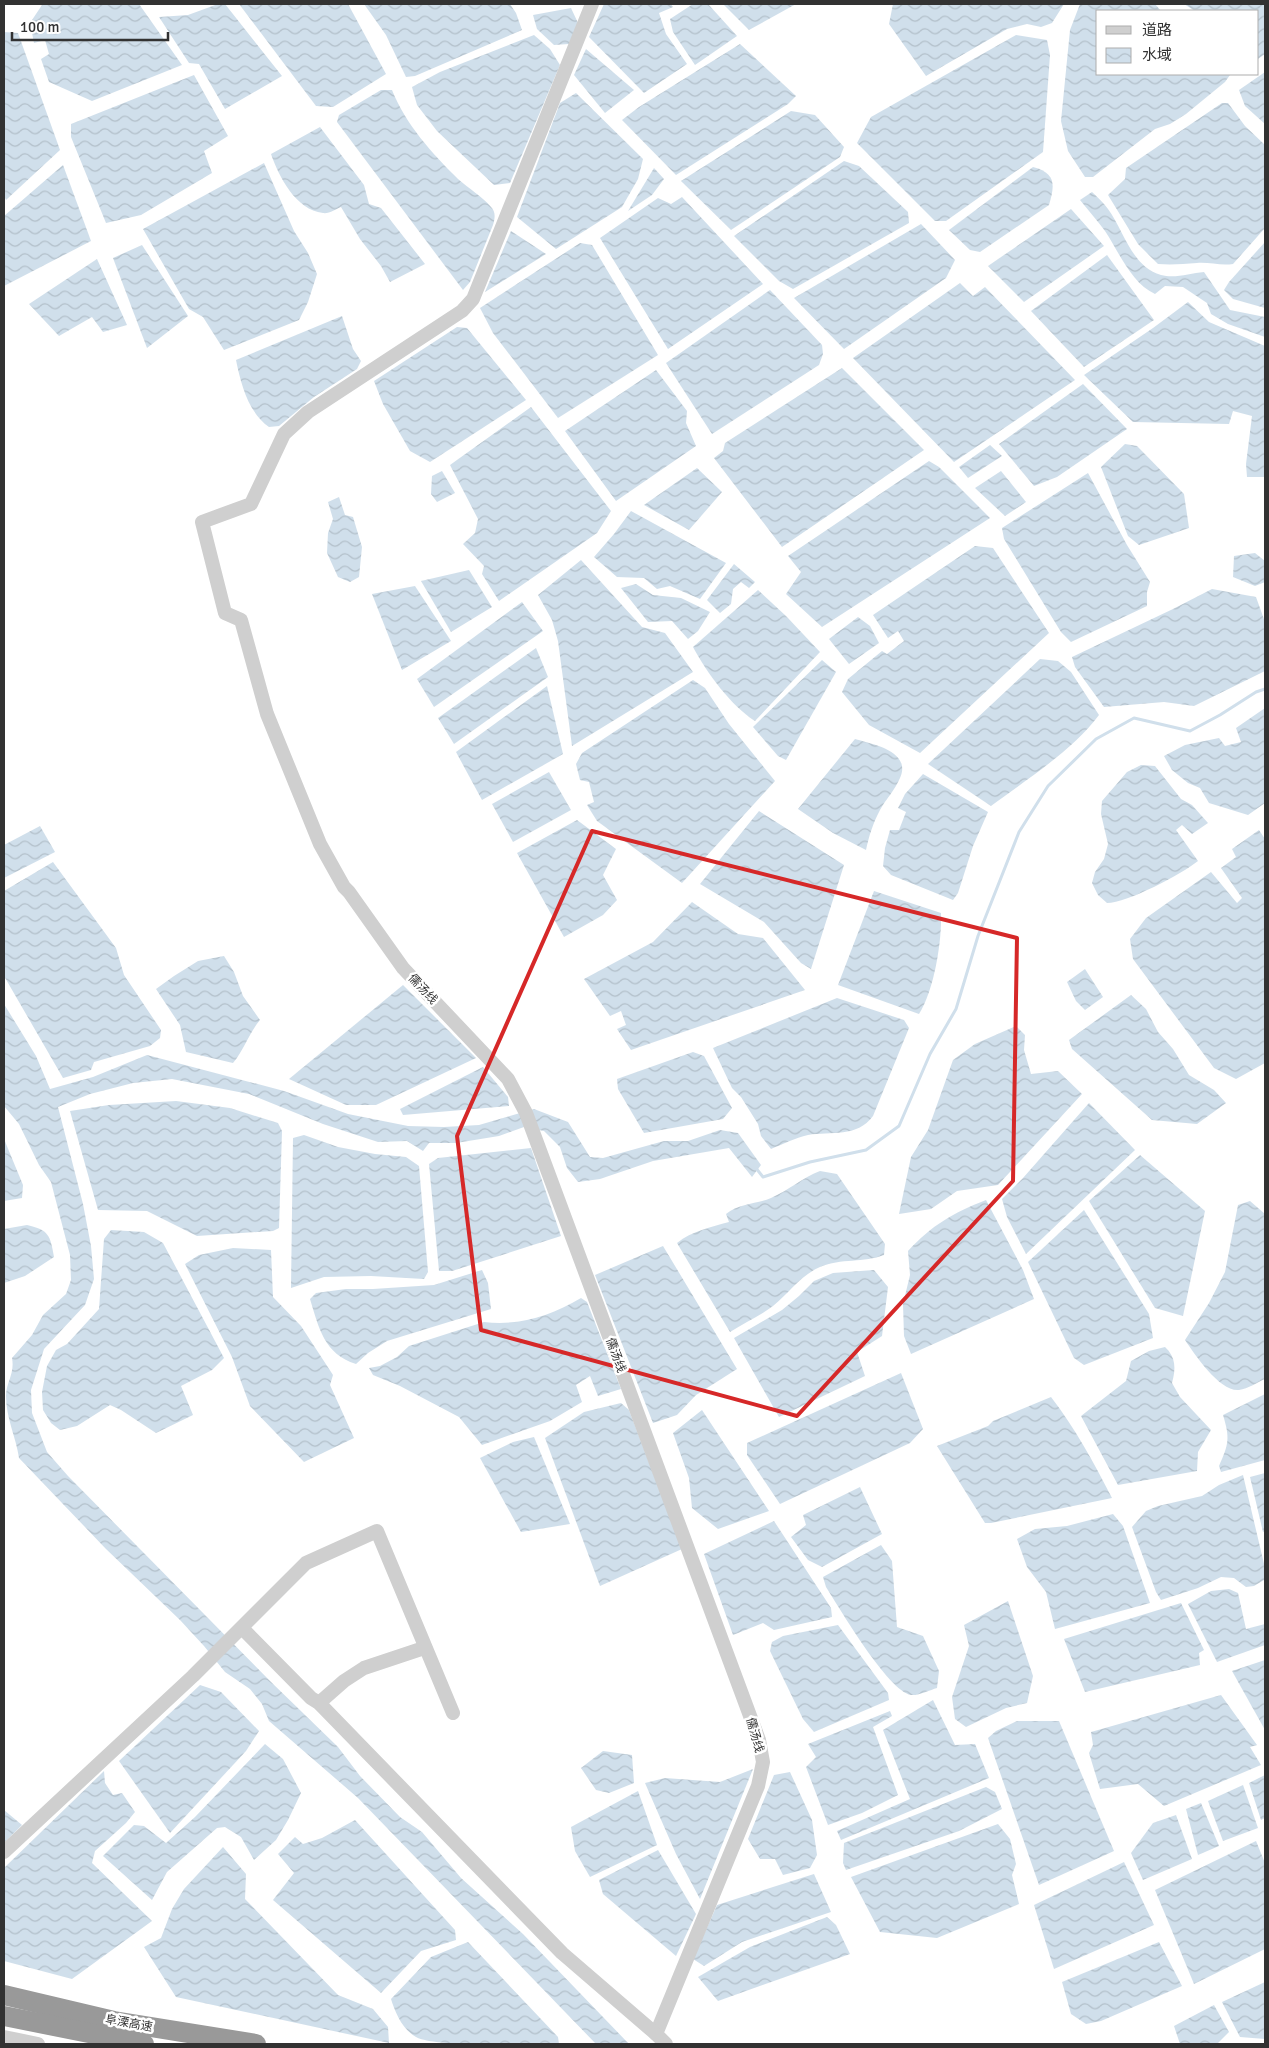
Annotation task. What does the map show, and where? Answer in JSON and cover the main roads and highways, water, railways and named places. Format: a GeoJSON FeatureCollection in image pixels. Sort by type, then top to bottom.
{"type":"FeatureCollection","features":[{"type":"Feature","properties":{"kind":"highway","name":"阜溧高速"},"geometry":{"type":"LineString","coordinates":[[4,1995],[114,2021],[256,2044]]}},
{"type":"Feature","properties":{"kind":"highway","name":"阜溧高速"},"geometry":{"type":"LineString","coordinates":[[4,2016],[144,2044]]}},
{"type":"Feature","properties":{"kind":"water"},"geometry":{"type":"Polygon","coordinates":[[[139,4],[182,65],[92,101],[49,82],[41,59],[49,54],[45,40],[34,43],[30,23],[42,5],[139,4]]]}},
{"type":"Feature","properties":{"kind":"water"},"geometry":{"type":"Polygon","coordinates":[[[218,4],[225,4],[282,76],[225,109],[199,64],[189,63],[159,17],[188,15],[218,4]]]}},
{"type":"Feature","properties":{"kind":"water"},"geometry":{"type":"Polygon","coordinates":[[[239,4],[348,4],[386,74],[333,107],[316,106],[239,4]]]}},
{"type":"Feature","properties":{"kind":"water"},"geometry":{"type":"Polygon","coordinates":[[[364,4],[510,4],[516,13],[522,30],[415,76],[406,77],[386,35],[364,4]]]}},
{"type":"Feature","properties":{"kind":"water"},"geometry":{"type":"Polygon","coordinates":[[[604,4],[671,4],[673,7],[659,13],[666,34],[687,64],[644,93],[589,37],[604,4]]]}},
{"type":"Feature","properties":{"kind":"water"},"geometry":{"type":"Polygon","coordinates":[[[693,4],[708,4],[737,36],[695,65],[673,32],[670,19],[693,4]]]}},
{"type":"Feature","properties":{"kind":"water"},"geometry":{"type":"Polygon","coordinates":[[[723,4],[796,4],[749,30],[723,4]]]}},
{"type":"Feature","properties":{"kind":"water"},"geometry":{"type":"Polygon","coordinates":[[[893,4],[1064,4],[1052,23],[1041,27],[1027,24],[1007,29],[926,76],[889,24],[893,4]]]}},
{"type":"Feature","properties":{"kind":"water"},"geometry":{"type":"Polygon","coordinates":[[[1080,4],[1155,4],[1160,10],[1096,10],[1096,75],[1230,75],[1225,82],[1186,114],[1170,124],[1155,129],[1093,177],[1085,177],[1068,151],[1061,121],[1070,30],[1080,4]]]}},
{"type":"Feature","properties":{"kind":"water"},"geometry":{"type":"Polygon","coordinates":[[[1184,4],[1265,4],[1265,54],[1259,58],[1259,10],[1193,10],[1184,4]]]}},
{"type":"Feature","properties":{"kind":"water"},"geometry":{"type":"Polygon","coordinates":[[[571,8],[578,23],[569,44],[554,45],[537,29],[533,15],[571,8]]]}},
{"type":"Feature","properties":{"kind":"water"},"geometry":{"type":"Polygon","coordinates":[[[4,32],[18,33],[60,150],[6,200],[4,196],[4,32]]]}},
{"type":"Feature","properties":{"kind":"water"},"geometry":{"type":"Polygon","coordinates":[[[534,35],[550,49],[560,65],[510,183],[494,185],[437,131],[417,105],[412,87],[440,72],[534,35]]]}},
{"type":"Feature","properties":{"kind":"water"},"geometry":{"type":"Polygon","coordinates":[[[1016,35],[1047,40],[1050,55],[1043,152],[946,221],[935,221],[857,143],[871,117],[1016,35]]]}},
{"type":"Feature","properties":{"kind":"water"},"geometry":{"type":"Polygon","coordinates":[[[740,44],[796,96],[788,104],[676,175],[622,120],[639,107],[740,44]]]}},
{"type":"Feature","properties":{"kind":"water"},"geometry":{"type":"Polygon","coordinates":[[[586,49],[634,90],[605,113],[574,75],[586,49]]]}},
{"type":"Feature","properties":{"kind":"water"},"geometry":{"type":"Polygon","coordinates":[[[1265,72],[1265,124],[1245,106],[1239,90],[1265,72]]]}},
{"type":"Feature","properties":{"kind":"water"},"geometry":{"type":"Polygon","coordinates":[[[194,75],[228,136],[204,151],[212,173],[141,215],[106,223],[71,137],[71,124],[194,75]]]}},
{"type":"Feature","properties":{"kind":"water"},"geometry":{"type":"Polygon","coordinates":[[[381,90],[392,90],[412,127],[429,149],[458,179],[484,199],[494,211],[493,225],[470,282],[463,290],[337,122],[339,115],[381,90]]]}},
{"type":"Feature","properties":{"kind":"water"},"geometry":{"type":"Polygon","coordinates":[[[576,93],[643,159],[638,179],[622,207],[556,249],[517,217],[560,103],[576,93]]]}},
{"type":"Feature","properties":{"kind":"water"},"geometry":{"type":"Polygon","coordinates":[[[1222,103],[1228,103],[1245,126],[1265,145],[1265,228],[1233,264],[1158,264],[1138,244],[1108,195],[1125,179],[1126,168],[1222,103]]]}},
{"type":"Feature","properties":{"kind":"water"},"geometry":{"type":"Polygon","coordinates":[[[791,111],[815,115],[844,147],[840,157],[731,230],[681,181],[791,111]]]}},
{"type":"Feature","properties":{"kind":"water"},"geometry":{"type":"Polygon","coordinates":[[[320,127],[364,185],[369,204],[381,208],[425,264],[390,282],[381,266],[360,239],[341,207],[325,213],[313,211],[290,191],[271,154],[320,127]]]}},
{"type":"Feature","properties":{"kind":"water"},"geometry":{"type":"Polygon","coordinates":[[[844,161],[859,166],[908,212],[909,223],[793,289],[779,281],[734,236],[844,161]]]}},
{"type":"Feature","properties":{"kind":"water"},"geometry":{"type":"Polygon","coordinates":[[[264,163],[294,231],[308,253],[317,274],[308,302],[299,320],[224,350],[203,317],[189,309],[143,229],[264,163]]]}},
{"type":"Feature","properties":{"kind":"water"},"geometry":{"type":"Polygon","coordinates":[[[63,165],[91,241],[4,286],[4,216],[63,165]]]}},
{"type":"Feature","properties":{"kind":"water"},"geometry":{"type":"Polygon","coordinates":[[[1033,167],[1050,176],[1053,186],[1049,205],[980,252],[970,250],[949,230],[1033,167]]]}},
{"type":"Feature","properties":{"kind":"water"},"geometry":{"type":"Polygon","coordinates":[[[654,168],[664,179],[652,195],[628,211],[654,168]]]}},
{"type":"Feature","properties":{"kind":"water"},"geometry":{"type":"Polygon","coordinates":[[[1092,192],[1108,209],[1136,256],[1151,271],[1166,276],[1204,272],[1230,310],[1265,317],[1265,337],[1228,324],[1211,314],[1207,303],[1183,287],[1165,286],[1155,294],[1147,289],[1132,275],[1105,231],[1080,200],[1092,192]]]}},
{"type":"Feature","properties":{"kind":"water"},"geometry":{"type":"Polygon","coordinates":[[[682,197],[763,284],[668,349],[600,238],[658,198],[671,204],[682,197]]]}},
{"type":"Feature","properties":{"kind":"water"},"geometry":{"type":"Polygon","coordinates":[[[1071,209],[1104,246],[1024,302],[988,266],[1071,209]]]}},
{"type":"Feature","properties":{"kind":"water"},"geometry":{"type":"Polygon","coordinates":[[[921,224],[955,260],[946,278],[844,349],[794,298],[921,224]]]}},
{"type":"Feature","properties":{"kind":"water"},"geometry":{"type":"Polygon","coordinates":[[[511,231],[546,254],[485,292],[511,231]]]}},
{"type":"Feature","properties":{"kind":"water"},"geometry":{"type":"Polygon","coordinates":[[[1265,242],[1265,308],[1233,299],[1224,290],[1265,242]]]}},
{"type":"Feature","properties":{"kind":"water"},"geometry":{"type":"Polygon","coordinates":[[[580,243],[592,245],[658,355],[558,418],[493,333],[480,308],[580,243]]]}},
{"type":"Feature","properties":{"kind":"water"},"geometry":{"type":"Polygon","coordinates":[[[142,245],[188,316],[147,348],[113,258],[142,245]]]}},
{"type":"Feature","properties":{"kind":"water"},"geometry":{"type":"Polygon","coordinates":[[[1107,255],[1154,320],[1084,367],[1031,311],[1107,255]]]}},
{"type":"Feature","properties":{"kind":"water"},"geometry":{"type":"Polygon","coordinates":[[[97,259],[127,325],[103,332],[92,317],[59,336],[29,304],[97,259]]]}},
{"type":"Feature","properties":{"kind":"water"},"geometry":{"type":"Polygon","coordinates":[[[960,283],[973,296],[985,287],[1075,380],[954,462],[853,358],[960,283]]]}},
{"type":"Feature","properties":{"kind":"water"},"geometry":{"type":"Polygon","coordinates":[[[770,290],[822,345],[823,354],[819,365],[712,434],[666,363],[770,290]]]}},
{"type":"Feature","properties":{"kind":"water"},"geometry":{"type":"Polygon","coordinates":[[[1188,302],[1209,322],[1265,346],[1265,477],[1247,477],[1246,464],[1252,416],[1233,411],[1229,424],[1133,422],[1084,375],[1188,302]]]}},
{"type":"Feature","properties":{"kind":"water"},"geometry":{"type":"Polygon","coordinates":[[[342,316],[353,349],[361,361],[357,369],[314,397],[279,426],[269,427],[251,406],[243,388],[236,360],[342,316]]]}},
{"type":"Feature","properties":{"kind":"water"},"geometry":{"type":"Polygon","coordinates":[[[457,327],[467,328],[526,400],[430,462],[410,451],[383,404],[374,381],[457,327]]]}},
{"type":"Feature","properties":{"kind":"water"},"geometry":{"type":"Polygon","coordinates":[[[842,368],[924,450],[782,547],[714,458],[723,451],[725,443],[842,368]]]}},
{"type":"Feature","properties":{"kind":"water"},"geometry":{"type":"Polygon","coordinates":[[[656,370],[687,411],[686,423],[696,446],[616,501],[565,431],[656,370]]]}},
{"type":"Feature","properties":{"kind":"water"},"geometry":{"type":"Polygon","coordinates":[[[1083,384],[1127,429],[1057,477],[1034,486],[999,444],[1083,384]]]}},
{"type":"Feature","properties":{"kind":"water"},"geometry":{"type":"Polygon","coordinates":[[[531,407],[611,511],[597,533],[499,601],[482,574],[484,566],[463,544],[475,533],[478,519],[450,465],[531,407]]]}},
{"type":"Feature","properties":{"kind":"water"},"geometry":{"type":"Polygon","coordinates":[[[1125,444],[1137,446],[1184,494],[1189,528],[1139,545],[1128,536],[1101,467],[1125,444]]]}},
{"type":"Feature","properties":{"kind":"water"},"geometry":{"type":"Polygon","coordinates":[[[990,445],[1002,456],[968,478],[959,467],[990,445]]]}},
{"type":"Feature","properties":{"kind":"water"},"geometry":{"type":"Polygon","coordinates":[[[929,461],[939,467],[990,518],[822,627],[786,594],[801,572],[788,556],[929,461]]]}},
{"type":"Feature","properties":{"kind":"water"},"geometry":{"type":"Polygon","coordinates":[[[697,468],[722,492],[689,530],[644,505],[697,468]]]}},
{"type":"Feature","properties":{"kind":"water"},"geometry":{"type":"Polygon","coordinates":[[[442,471],[455,493],[437,502],[431,494],[432,476],[442,471]]]}},
{"type":"Feature","properties":{"kind":"water"},"geometry":{"type":"Polygon","coordinates":[[[1001,471],[1026,502],[1005,516],[975,488],[1001,471]]]}},
{"type":"Feature","properties":{"kind":"water"},"geometry":{"type":"Polygon","coordinates":[[[1088,473],[1127,545],[1150,582],[1147,592],[1147,606],[1071,642],[1061,632],[1004,539],[1002,528],[1088,473]]]}},
{"type":"Feature","properties":{"kind":"water"},"geometry":{"type":"Polygon","coordinates":[[[339,497],[345,515],[353,517],[362,547],[359,577],[350,582],[338,577],[327,553],[328,533],[333,519],[328,502],[339,497]]]}},
{"type":"Feature","properties":{"kind":"water"},"geometry":{"type":"Polygon","coordinates":[[[631,511],[726,563],[700,599],[670,586],[657,589],[644,578],[617,577],[594,557],[631,511]]]}},
{"type":"Feature","properties":{"kind":"water"},"geometry":{"type":"Polygon","coordinates":[[[975,546],[993,548],[1049,633],[920,753],[869,725],[842,692],[848,679],[882,651],[887,654],[904,641],[898,631],[888,638],[873,615],[975,546]]]}},
{"type":"Feature","properties":{"kind":"water"},"geometry":{"type":"Polygon","coordinates":[[[1255,553],[1265,561],[1265,582],[1255,586],[1233,577],[1234,556],[1255,553]]]}},
{"type":"Feature","properties":{"kind":"water"},"geometry":{"type":"Polygon","coordinates":[[[581,560],[642,627],[665,633],[693,672],[572,746],[558,641],[552,620],[538,595],[581,560]]]}},
{"type":"Feature","properties":{"kind":"water"},"geometry":{"type":"Polygon","coordinates":[[[734,564],[755,582],[749,588],[741,582],[733,589],[731,604],[720,613],[707,600],[734,564]]]}},
{"type":"Feature","properties":{"kind":"water"},"geometry":{"type":"Polygon","coordinates":[[[469,570],[492,607],[451,632],[421,581],[469,570]]]}},
{"type":"Feature","properties":{"kind":"water"},"geometry":{"type":"Polygon","coordinates":[[[636,584],[653,595],[681,598],[710,612],[698,631],[688,639],[672,621],[648,622],[621,588],[636,584]]]}},
{"type":"Feature","properties":{"kind":"water"},"geometry":{"type":"Polygon","coordinates":[[[415,586],[451,641],[402,670],[372,594],[415,586]]]}},
{"type":"Feature","properties":{"kind":"water"},"geometry":{"type":"Polygon","coordinates":[[[1212,589],[1256,597],[1265,622],[1265,671],[1194,706],[1164,702],[1104,707],[1075,667],[1072,657],[1212,589]]]}},
{"type":"Feature","properties":{"kind":"water"},"geometry":{"type":"Polygon","coordinates":[[[758,590],[820,652],[755,721],[737,707],[720,688],[693,647],[758,590]]]}},
{"type":"Feature","properties":{"kind":"water"},"geometry":{"type":"Polygon","coordinates":[[[522,602],[543,631],[434,707],[417,679],[522,602]]]}},
{"type":"Feature","properties":{"kind":"water"},"geometry":{"type":"Polygon","coordinates":[[[858,617],[870,626],[879,643],[849,664],[829,639],[858,617]]]}},
{"type":"Feature","properties":{"kind":"water"},"geometry":{"type":"Polygon","coordinates":[[[536,648],[548,677],[454,744],[438,718],[536,648]]]}},
{"type":"Feature","properties":{"kind":"water"},"geometry":{"type":"Polygon","coordinates":[[[1040,659],[1058,661],[1071,672],[1099,715],[1063,752],[991,806],[928,764],[1040,659]]]}},
{"type":"Feature","properties":{"kind":"water"},"geometry":{"type":"Polygon","coordinates":[[[822,660],[836,672],[786,760],[778,756],[753,727],[822,660]]]}},
{"type":"Feature","properties":{"kind":"water"},"geometry":{"type":"Polygon","coordinates":[[[693,680],[705,688],[729,724],[775,781],[682,883],[597,821],[587,805],[594,802],[589,782],[580,780],[576,764],[582,753],[693,680]]]}},
{"type":"Feature","properties":{"kind":"water"},"geometry":{"type":"Polygon","coordinates":[[[547,686],[563,754],[482,800],[456,752],[547,686]]]}},
{"type":"Feature","properties":{"kind":"water"},"geometry":{"type":"Polygon","coordinates":[[[1265,708],[1265,803],[1248,815],[1209,803],[1200,788],[1188,783],[1172,770],[1164,756],[1185,745],[1219,738],[1225,746],[1241,742],[1236,728],[1265,708]]]}},
{"type":"Feature","properties":{"kind":"water"},"geometry":{"type":"Polygon","coordinates":[[[855,739],[880,746],[896,755],[902,769],[898,782],[875,820],[866,850],[833,833],[798,809],[855,739]]]}},
{"type":"Feature","properties":{"kind":"water"},"geometry":{"type":"Polygon","coordinates":[[[1141,765],[1155,766],[1181,799],[1192,805],[1208,823],[1192,834],[1182,825],[1176,830],[1198,861],[1154,887],[1116,902],[1107,903],[1098,895],[1092,883],[1095,872],[1104,859],[1108,844],[1101,814],[1102,801],[1127,772],[1141,765]]]}},
{"type":"Feature","properties":{"kind":"water"},"geometry":{"type":"Polygon","coordinates":[[[549,772],[571,810],[513,842],[492,804],[549,772]]]}},
{"type":"Feature","properties":{"kind":"water"},"geometry":{"type":"Polygon","coordinates":[[[923,774],[988,812],[973,846],[958,893],[953,900],[891,875],[883,866],[890,830],[899,830],[906,812],[898,808],[905,794],[923,774]]]}},
{"type":"Feature","properties":{"kind":"water"},"geometry":{"type":"Polygon","coordinates":[[[759,811],[844,865],[811,969],[801,963],[764,922],[700,884],[759,811]]]}},
{"type":"Feature","properties":{"kind":"water"},"geometry":{"type":"Polygon","coordinates":[[[577,820],[616,849],[603,875],[617,900],[603,915],[564,937],[517,853],[577,820]]]}},
{"type":"Feature","properties":{"kind":"water"},"geometry":{"type":"Polygon","coordinates":[[[40,826],[55,852],[4,878],[4,845],[40,826]]]}},
{"type":"Feature","properties":{"kind":"water"},"geometry":{"type":"Polygon","coordinates":[[[1259,830],[1265,839],[1265,1063],[1236,1079],[1214,1068],[1133,959],[1130,939],[1146,918],[1211,872],[1237,903],[1242,898],[1221,868],[1236,857],[1232,849],[1259,830]]]}},
{"type":"Feature","properties":{"kind":"water"},"geometry":{"type":"Polygon","coordinates":[[[53,862],[116,948],[124,975],[161,1030],[160,1038],[150,1046],[94,1062],[91,1070],[63,1078],[4,976],[4,891],[53,862]]]}},
{"type":"Feature","properties":{"kind":"water"},"geometry":{"type":"Polygon","coordinates":[[[874,891],[941,913],[940,938],[933,979],[919,1014],[838,985],[874,891]]]}},
{"type":"Feature","properties":{"kind":"water"},"geometry":{"type":"Polygon","coordinates":[[[692,902],[738,934],[763,938],[805,990],[631,1050],[617,1029],[626,1025],[621,1011],[610,1016],[584,979],[653,942],[692,902]]]}},
{"type":"Feature","properties":{"kind":"water"},"geometry":{"type":"Polygon","coordinates":[[[224,956],[234,972],[243,996],[260,1020],[233,1063],[186,1052],[180,1025],[156,989],[198,961],[224,956]]]}},
{"type":"Feature","properties":{"kind":"water"},"geometry":{"type":"Polygon","coordinates":[[[1085,969],[1103,997],[1085,1010],[1076,1001],[1067,982],[1085,969]]]}},
{"type":"Feature","properties":{"kind":"water"},"geometry":{"type":"Polygon","coordinates":[[[403,985],[476,1058],[376,1105],[346,1105],[289,1079],[403,985]]]}},
{"type":"Feature","properties":{"kind":"water"},"geometry":{"type":"Polygon","coordinates":[[[1131,995],[1146,1009],[1158,1032],[1173,1049],[1189,1075],[1214,1090],[1226,1103],[1197,1124],[1152,1120],[1072,1049],[1069,1040],[1131,995]]]}},
{"type":"Feature","properties":{"kind":"water"},"geometry":{"type":"Polygon","coordinates":[[[837,998],[904,1020],[909,1028],[873,1116],[867,1123],[851,1131],[808,1135],[771,1149],[761,1136],[758,1124],[741,1097],[732,1088],[713,1048],[837,998]]]}},
{"type":"Feature","properties":{"kind":"water"},"geometry":{"type":"Polygon","coordinates":[[[4,1004],[36,1056],[50,1089],[93,1077],[147,1055],[284,1091],[348,1114],[408,1126],[444,1127],[479,1125],[534,1109],[568,1122],[590,1157],[603,1158],[664,1141],[688,1141],[720,1130],[738,1133],[761,1165],[752,1177],[729,1148],[653,1161],[600,1179],[578,1182],[567,1168],[560,1147],[544,1131],[524,1127],[499,1136],[456,1143],[429,1143],[423,1151],[407,1141],[378,1142],[323,1124],[249,1094],[172,1079],[133,1083],[90,1094],[58,1107],[83,1204],[91,1246],[94,1279],[85,1305],[44,1349],[31,1390],[32,1413],[47,1452],[68,1476],[270,1681],[338,1747],[360,1776],[400,1817],[422,1832],[461,1878],[523,1934],[629,2044],[596,2044],[358,1798],[269,1721],[262,1704],[250,1689],[225,1672],[180,1620],[106,1549],[19,1458],[6,1404],[6,1391],[13,1364],[12,1358],[32,1335],[43,1315],[66,1294],[71,1280],[70,1255],[51,1182],[39,1165],[19,1124],[4,1106],[4,1004]]]}},
{"type":"Feature","properties":{"kind":"water"},"geometry":{"type":"Polygon","coordinates":[[[1016,1026],[1025,1035],[1024,1050],[1031,1074],[1058,1071],[1082,1094],[998,1185],[957,1191],[931,1209],[899,1214],[911,1157],[928,1130],[953,1060],[975,1044],[1016,1026]]]}},
{"type":"Feature","properties":{"kind":"water"},"geometry":{"type":"Polygon","coordinates":[[[693,1052],[704,1056],[732,1108],[723,1119],[644,1133],[618,1089],[617,1079],[693,1052]]]}},
{"type":"Feature","properties":{"kind":"water"},"geometry":{"type":"Polygon","coordinates":[[[483,1067],[508,1097],[509,1106],[403,1115],[400,1109],[483,1067]]]}},
{"type":"Feature","properties":{"kind":"water"},"geometry":{"type":"Polygon","coordinates":[[[176,1101],[230,1108],[278,1123],[282,1131],[279,1228],[273,1231],[197,1236],[147,1211],[98,1210],[70,1111],[109,1105],[176,1101]]]}},
{"type":"Feature","properties":{"kind":"water"},"geometry":{"type":"Polygon","coordinates":[[[1089,1103],[1135,1150],[1026,1254],[1007,1217],[1002,1199],[1089,1103]]]}},
{"type":"Feature","properties":{"kind":"water"},"geometry":{"type":"Polygon","coordinates":[[[304,1135],[338,1147],[375,1154],[406,1157],[419,1166],[428,1272],[424,1279],[371,1276],[324,1277],[291,1288],[293,1138],[304,1135]]]}},
{"type":"Feature","properties":{"kind":"water"},"geometry":{"type":"Polygon","coordinates":[[[4,1139],[23,1185],[22,1198],[4,1201],[4,1139]]]}},
{"type":"Feature","properties":{"kind":"water"},"geometry":{"type":"Polygon","coordinates":[[[531,1148],[561,1236],[452,1271],[439,1271],[429,1164],[438,1158],[531,1148]]]}},
{"type":"Feature","properties":{"kind":"water"},"geometry":{"type":"Polygon","coordinates":[[[1140,1155],[1205,1211],[1183,1316],[1155,1308],[1089,1201],[1140,1155]]]}},
{"type":"Feature","properties":{"kind":"water"},"geometry":{"type":"Polygon","coordinates":[[[820,1171],[837,1174],[885,1244],[884,1255],[869,1259],[836,1262],[813,1270],[768,1310],[730,1332],[677,1243],[695,1232],[729,1222],[726,1214],[731,1210],[771,1198],[820,1171]]]}},
{"type":"Feature","properties":{"kind":"water"},"geometry":{"type":"Polygon","coordinates":[[[986,1200],[1023,1270],[1034,1299],[911,1354],[904,1336],[903,1304],[910,1275],[908,1251],[926,1234],[944,1221],[986,1200]]]}},
{"type":"Feature","properties":{"kind":"water"},"geometry":{"type":"Polygon","coordinates":[[[1250,1201],[1265,1214],[1265,1379],[1239,1390],[1232,1389],[1216,1379],[1201,1363],[1185,1340],[1209,1303],[1225,1272],[1238,1205],[1250,1201]]]}},
{"type":"Feature","properties":{"kind":"water"},"geometry":{"type":"Polygon","coordinates":[[[1084,1210],[1149,1314],[1153,1338],[1084,1365],[1074,1358],[1028,1262],[1084,1210]]]}},
{"type":"Feature","properties":{"kind":"water"},"geometry":{"type":"Polygon","coordinates":[[[27,1225],[40,1229],[47,1235],[50,1239],[54,1257],[25,1276],[4,1283],[4,1229],[27,1225]]]}},
{"type":"Feature","properties":{"kind":"water"},"geometry":{"type":"Polygon","coordinates":[[[111,1230],[144,1232],[163,1243],[224,1358],[212,1370],[181,1386],[193,1415],[156,1433],[110,1405],[77,1426],[60,1430],[51,1423],[43,1410],[42,1392],[47,1366],[56,1350],[67,1344],[99,1309],[104,1239],[111,1230]]]}},
{"type":"Feature","properties":{"kind":"water"},"geometry":{"type":"Polygon","coordinates":[[[663,1246],[737,1369],[696,1395],[677,1415],[653,1423],[595,1275],[663,1246]]]}},
{"type":"Feature","properties":{"kind":"water"},"geometry":{"type":"Polygon","coordinates":[[[233,1248],[271,1250],[273,1297],[301,1326],[333,1375],[330,1385],[354,1438],[304,1462],[250,1406],[232,1357],[185,1264],[199,1255],[233,1248]]]}},
{"type":"Feature","properties":{"kind":"water"},"geometry":{"type":"Polygon","coordinates":[[[482,1270],[488,1283],[491,1309],[387,1341],[368,1353],[356,1364],[345,1360],[337,1354],[324,1339],[310,1299],[316,1293],[346,1289],[434,1285],[482,1270]]]}},
{"type":"Feature","properties":{"kind":"water"},"geometry":{"type":"Polygon","coordinates":[[[874,1270],[888,1287],[882,1336],[857,1352],[865,1376],[779,1417],[734,1338],[782,1310],[814,1281],[833,1273],[874,1270]]]}},
{"type":"Feature","properties":{"kind":"water"},"geometry":{"type":"Polygon","coordinates":[[[581,1298],[587,1302],[621,1389],[598,1396],[590,1376],[576,1385],[582,1402],[550,1421],[482,1445],[459,1417],[400,1386],[373,1375],[369,1368],[380,1366],[397,1357],[409,1346],[484,1322],[522,1321],[546,1315],[581,1298]]]}},
{"type":"Feature","properties":{"kind":"water"},"geometry":{"type":"Polygon","coordinates":[[[1165,1347],[1169,1351],[1174,1364],[1172,1383],[1180,1397],[1211,1430],[1198,1452],[1197,1471],[1118,1485],[1081,1416],[1126,1381],[1131,1361],[1149,1351],[1165,1347]]]}},
{"type":"Feature","properties":{"kind":"water"},"geometry":{"type":"Polygon","coordinates":[[[901,1373],[923,1429],[910,1443],[780,1504],[747,1455],[747,1443],[901,1373]]]}},
{"type":"Feature","properties":{"kind":"water"},"geometry":{"type":"Polygon","coordinates":[[[1265,1394],[1265,1460],[1221,1472],[1219,1466],[1227,1441],[1227,1430],[1223,1415],[1265,1394]]]}},
{"type":"Feature","properties":{"kind":"water"},"geometry":{"type":"Polygon","coordinates":[[[1051,1397],[1084,1446],[1112,1498],[985,1523],[937,1446],[988,1426],[993,1421],[1051,1397]]]}},
{"type":"Feature","properties":{"kind":"water"},"geometry":{"type":"Polygon","coordinates":[[[621,1403],[629,1410],[682,1549],[600,1586],[545,1438],[584,1412],[621,1403]]]}},
{"type":"Feature","properties":{"kind":"water"},"geometry":{"type":"Polygon","coordinates":[[[702,1410],[769,1511],[718,1529],[692,1508],[689,1478],[673,1433],[702,1410]]]}},
{"type":"Feature","properties":{"kind":"water"},"geometry":{"type":"Polygon","coordinates":[[[534,1437],[570,1524],[521,1532],[480,1458],[513,1442],[534,1437]]]}},
{"type":"Feature","properties":{"kind":"water"},"geometry":{"type":"Polygon","coordinates":[[[1265,1473],[1265,1531],[1263,1532],[1250,1477],[1265,1473]]]}},
{"type":"Feature","properties":{"kind":"water"},"geometry":{"type":"Polygon","coordinates":[[[1243,1475],[1265,1568],[1264,1580],[1254,1586],[1246,1587],[1234,1578],[1221,1577],[1198,1588],[1161,1600],[1156,1592],[1132,1527],[1146,1511],[1158,1506],[1202,1496],[1219,1485],[1243,1475]]]}},
{"type":"Feature","properties":{"kind":"water"},"geometry":{"type":"Polygon","coordinates":[[[860,1487],[882,1534],[822,1567],[808,1560],[791,1537],[806,1525],[803,1515],[860,1487]]]}},
{"type":"Feature","properties":{"kind":"water"},"geometry":{"type":"Polygon","coordinates":[[[1113,1514],[1123,1526],[1150,1603],[1055,1629],[1046,1592],[1027,1567],[1017,1539],[1035,1529],[1067,1526],[1113,1514]]]}},
{"type":"Feature","properties":{"kind":"water"},"geometry":{"type":"Polygon","coordinates":[[[774,1521],[831,1608],[832,1617],[774,1630],[763,1623],[733,1635],[704,1554],[774,1521]]]}},
{"type":"Feature","properties":{"kind":"water"},"geometry":{"type":"Polygon","coordinates":[[[881,1545],[892,1561],[897,1627],[923,1636],[939,1671],[937,1688],[920,1694],[911,1695],[901,1690],[890,1680],[853,1630],[826,1587],[823,1577],[881,1545]]]}},
{"type":"Feature","properties":{"kind":"water"},"geometry":{"type":"Polygon","coordinates":[[[1229,1589],[1238,1593],[1246,1629],[1265,1624],[1265,1645],[1217,1662],[1188,1604],[1211,1591],[1229,1589]]]}},
{"type":"Feature","properties":{"kind":"water"},"geometry":{"type":"Polygon","coordinates":[[[1008,1601],[1033,1676],[1027,1703],[1006,1708],[966,1727],[955,1719],[952,1697],[969,1646],[964,1625],[1008,1601]]]}},
{"type":"Feature","properties":{"kind":"water"},"geometry":{"type":"Polygon","coordinates":[[[1181,1603],[1204,1650],[1199,1653],[1200,1665],[1085,1692],[1064,1639],[1181,1603]]]}},
{"type":"Feature","properties":{"kind":"water"},"geometry":{"type":"Polygon","coordinates":[[[838,1625],[888,1693],[889,1700],[814,1732],[803,1719],[770,1651],[772,1642],[783,1636],[838,1625]]]}},
{"type":"Feature","properties":{"kind":"water"},"geometry":{"type":"Polygon","coordinates":[[[1265,1660],[1265,1730],[1232,1671],[1265,1660]]]}},
{"type":"Feature","properties":{"kind":"water"},"geometry":{"type":"Polygon","coordinates":[[[200,1685],[221,1692],[259,1731],[246,1751],[170,1833],[119,1761],[200,1685]]]}},
{"type":"Feature","properties":{"kind":"water"},"geometry":{"type":"Polygon","coordinates":[[[1221,1695],[1257,1745],[1250,1747],[1261,1765],[1164,1806],[1138,1784],[1100,1789],[1089,1753],[1093,1745],[1091,1732],[1221,1695]]]}},
{"type":"Feature","properties":{"kind":"water"},"geometry":{"type":"Polygon","coordinates":[[[933,1700],[955,1745],[975,1744],[989,1778],[841,1840],[837,1831],[910,1799],[883,1730],[933,1700]]]}},
{"type":"Feature","properties":{"kind":"water"},"geometry":{"type":"Polygon","coordinates":[[[890,1711],[892,1716],[873,1727],[898,1795],[862,1813],[828,1825],[806,1767],[816,1757],[808,1744],[890,1711]]]}},
{"type":"Feature","properties":{"kind":"water"},"geometry":{"type":"Polygon","coordinates":[[[1017,1721],[1059,1721],[1114,1851],[1039,1885],[988,1738],[996,1731],[1017,1721]]]}},
{"type":"Feature","properties":{"kind":"water"},"geometry":{"type":"Polygon","coordinates":[[[265,1744],[283,1759],[301,1793],[276,1840],[254,1860],[241,1837],[225,1827],[217,1828],[167,1872],[152,1900],[103,1856],[134,1825],[144,1826],[166,1843],[195,1817],[265,1744]]]}},
{"type":"Feature","properties":{"kind":"water"},"geometry":{"type":"Polygon","coordinates":[[[603,1751],[632,1755],[634,1783],[609,1793],[596,1790],[581,1768],[603,1751]]]}},
{"type":"Feature","properties":{"kind":"water"},"geometry":{"type":"Polygon","coordinates":[[[753,1769],[700,1899],[676,1854],[645,1783],[665,1778],[720,1782],[753,1769]]]}},
{"type":"Feature","properties":{"kind":"water"},"geometry":{"type":"Polygon","coordinates":[[[104,1771],[105,1783],[113,1795],[122,1793],[135,1812],[126,1823],[95,1851],[92,1863],[152,1921],[72,1979],[4,1961],[4,1868],[104,1771]]]}},
{"type":"Feature","properties":{"kind":"water"},"geometry":{"type":"Polygon","coordinates":[[[790,1772],[812,1820],[817,1855],[810,1868],[783,1875],[775,1859],[760,1859],[748,1839],[774,1775],[790,1772]]]}},
{"type":"Feature","properties":{"kind":"water"},"geometry":{"type":"Polygon","coordinates":[[[1265,1775],[1265,1818],[1261,1820],[1249,1783],[1265,1775]]]}},
{"type":"Feature","properties":{"kind":"water"},"geometry":{"type":"Polygon","coordinates":[[[1243,1785],[1258,1828],[1223,1841],[1208,1801],[1243,1785]]]}},
{"type":"Feature","properties":{"kind":"water"},"geometry":{"type":"Polygon","coordinates":[[[986,1787],[995,1792],[1002,1809],[959,1831],[846,1870],[843,1863],[844,1843],[986,1787]]]}},
{"type":"Feature","properties":{"kind":"water"},"geometry":{"type":"Polygon","coordinates":[[[638,1791],[657,1845],[590,1877],[575,1851],[571,1827],[638,1791]]]}},
{"type":"Feature","properties":{"kind":"water"},"geometry":{"type":"Polygon","coordinates":[[[1201,1803],[1219,1846],[1198,1855],[1186,1809],[1201,1803]]]}},
{"type":"Feature","properties":{"kind":"water"},"geometry":{"type":"Polygon","coordinates":[[[4,1810],[22,1825],[4,1843],[4,1810]]]}},
{"type":"Feature","properties":{"kind":"water"},"geometry":{"type":"Polygon","coordinates":[[[1176,1815],[1192,1859],[1143,1880],[1131,1853],[1153,1823],[1176,1815]]]}},
{"type":"Feature","properties":{"kind":"water"},"geometry":{"type":"Polygon","coordinates":[[[355,1820],[455,1930],[456,1940],[421,1951],[381,1993],[273,1900],[294,1873],[278,1854],[295,1837],[303,1844],[322,1838],[355,1820]]]}},
{"type":"Feature","properties":{"kind":"water"},"geometry":{"type":"Polygon","coordinates":[[[998,1824],[1010,1839],[1016,1864],[1012,1875],[1019,1904],[937,1938],[880,1932],[851,1877],[998,1824]]]}},
{"type":"Feature","properties":{"kind":"water"},"geometry":{"type":"Polygon","coordinates":[[[1256,1841],[1265,1863],[1265,1949],[1194,1984],[1155,1890],[1256,1841]]]}},
{"type":"Feature","properties":{"kind":"water"},"geometry":{"type":"Polygon","coordinates":[[[223,1847],[246,1874],[245,1899],[338,1995],[373,2009],[388,2027],[389,2043],[176,1997],[144,1947],[161,1938],[172,1909],[184,1889],[223,1847]]]}},
{"type":"Feature","properties":{"kind":"water"},"geometry":{"type":"Polygon","coordinates":[[[658,1850],[696,1914],[676,1956],[603,1894],[599,1880],[658,1850]]]}},
{"type":"Feature","properties":{"kind":"water"},"geometry":{"type":"Polygon","coordinates":[[[1124,1862],[1154,1925],[1054,1969],[1034,1905],[1124,1862]]]}},
{"type":"Feature","properties":{"kind":"water"},"geometry":{"type":"Polygon","coordinates":[[[814,1874],[831,1912],[742,1942],[704,1966],[693,1959],[717,1905],[814,1874]]]}},
{"type":"Feature","properties":{"kind":"water"},"geometry":{"type":"Polygon","coordinates":[[[827,1917],[836,1925],[850,1954],[718,2001],[698,1977],[750,1947],[827,1917]]]}},
{"type":"Feature","properties":{"kind":"water"},"geometry":{"type":"Polygon","coordinates":[[[468,1942],[558,2037],[559,2044],[484,2045],[443,2043],[416,2037],[407,2030],[397,2015],[391,1999],[431,1957],[468,1942]]]}},
{"type":"Feature","properties":{"kind":"water"},"geometry":{"type":"Polygon","coordinates":[[[1159,1942],[1182,1986],[1101,2021],[1086,2024],[1071,2014],[1062,1982],[1159,1942]]]}},
{"type":"Feature","properties":{"kind":"water"},"geometry":{"type":"Polygon","coordinates":[[[1265,1982],[1265,2039],[1240,2037],[1222,2002],[1265,1982]]]}},
{"type":"Feature","properties":{"kind":"water"},"geometry":{"type":"Polygon","coordinates":[[[1214,2005],[1229,2032],[1217,2044],[1180,2044],[1174,2026],[1214,2005]]]}},
{"type":"Feature","properties":{"kind":"waterway"},"geometry":{"type":"LineString","coordinates":[[755,1167],[763,1177],[810,1162],[866,1150],[899,1126],[930,1054],[956,1009],[978,936],[1019,832],[1048,786],[1096,739],[1134,718],[1190,731],[1256,692],[1265,689]]}}]}
